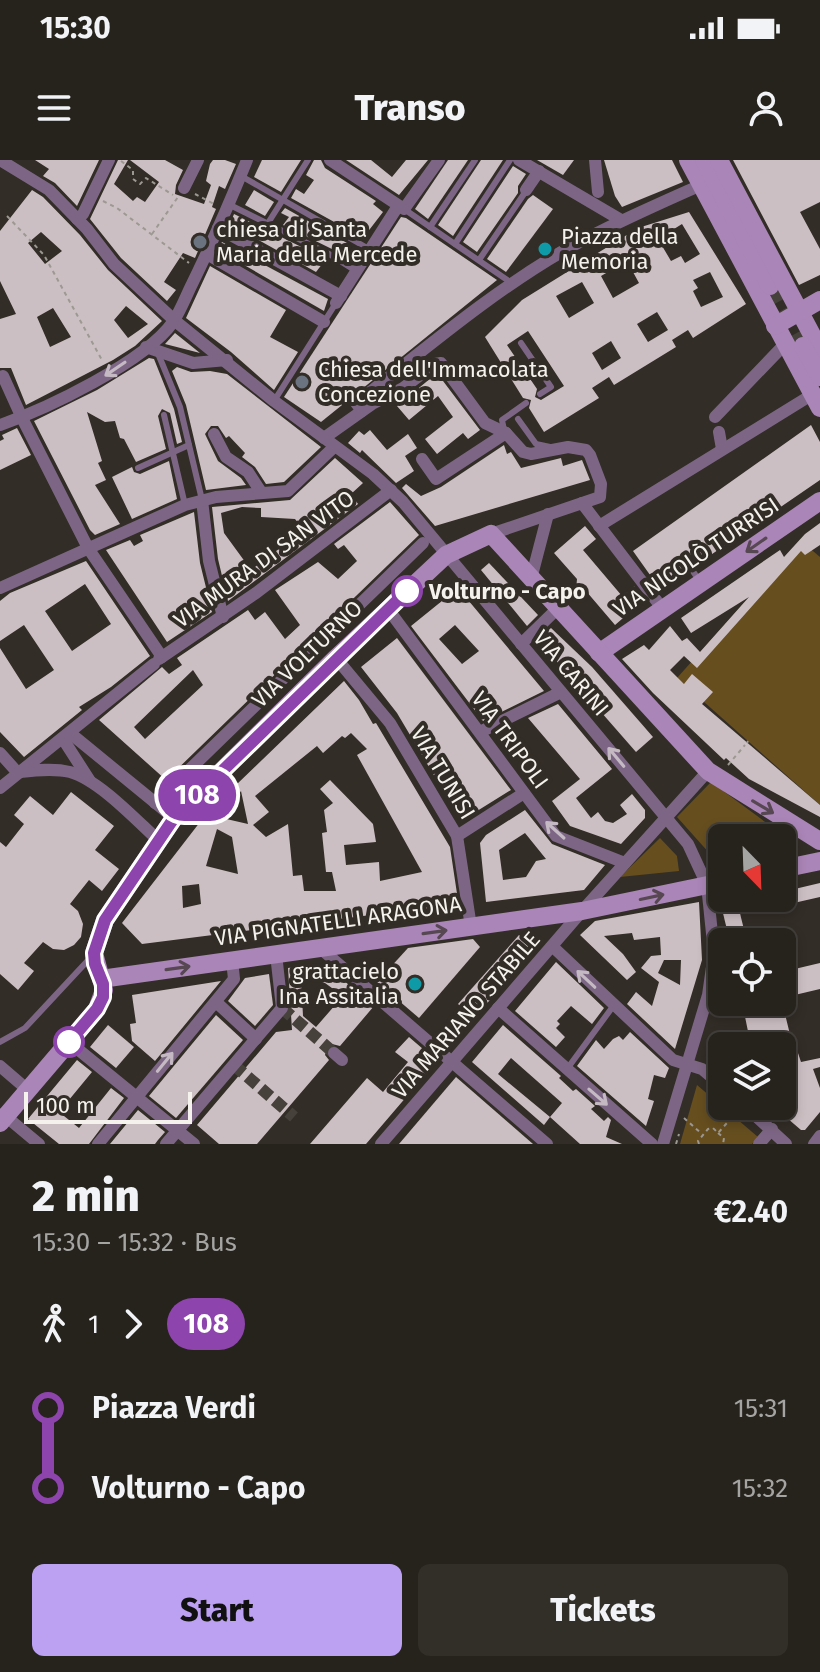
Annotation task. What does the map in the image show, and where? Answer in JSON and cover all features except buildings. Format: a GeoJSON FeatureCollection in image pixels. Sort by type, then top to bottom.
{"type":"FeatureCollection","features":[{"type":"Feature","properties":{"kind":"street","name":"VIA CARINI"},"geometry":{"type":"LineString","coordinates":[[0,160],[49,190],[114,264],[174,320],[391,490],[666,817],[708,875]]}},
{"type":"Feature","properties":{"kind":"street"},"geometry":{"type":"LineString","coordinates":[[77,219],[83,214],[109,160]]}},
{"type":"Feature","properties":{"kind":"street"},"geometry":{"type":"LineString","coordinates":[[181,193],[198,160]]}},
{"type":"Feature","properties":{"kind":"street"},"geometry":{"type":"LineString","coordinates":[[218,228],[339,300],[369,249],[439,160]]}},
{"type":"Feature","properties":{"kind":"street"},"geometry":{"type":"LineString","coordinates":[[519,160],[621,220]]}},
{"type":"Feature","properties":{"kind":"street"},"geometry":{"type":"LineString","coordinates":[[595,160],[598,192]]}},
{"type":"Feature","properties":{"kind":"street"},"geometry":{"type":"LineString","coordinates":[[688,160],[772,319],[803,346]]}},
{"type":"Feature","properties":{"kind":"street"},"geometry":{"type":"LineString","coordinates":[[704,160],[770,286]]}},
{"type":"Feature","properties":{"kind":"street"},"geometry":{"type":"LineString","coordinates":[[599,526],[818,393],[803,346],[797,305],[719,160]]}},
{"type":"Feature","properties":{"kind":"street"},"geometry":{"type":"LineString","coordinates":[[338,162],[401,207]]}},
{"type":"Feature","properties":{"kind":"street"},"geometry":{"type":"LineString","coordinates":[[0,425],[22,418],[110,374],[152,349],[174,320],[187,295],[243,165]]}},
{"type":"Feature","properties":{"kind":"street"},"geometry":{"type":"LineString","coordinates":[[526,190],[539,171]]}},
{"type":"Feature","properties":{"kind":"street"},"geometry":{"type":"LineString","coordinates":[[362,411],[356,403],[513,284],[562,252],[621,220],[701,185]]}},
{"type":"Feature","properties":{"kind":"street"},"geometry":{"type":"LineString","coordinates":[[207,254],[324,322]]}},
{"type":"Feature","properties":{"kind":"street"},"geometry":{"type":"LineString","coordinates":[[772,319],[797,305],[820,300]]}},
{"type":"Feature","properties":{"kind":"street"},"geometry":{"type":"LineString","coordinates":[[715,417],[803,346]]}},
{"type":"Feature","properties":{"kind":"street"},"geometry":{"type":"LineString","coordinates":[[152,349],[193,363],[227,360]]}},
{"type":"Feature","properties":{"kind":"street"},"geometry":{"type":"LineString","coordinates":[[0,588],[185,505],[202,500],[288,491],[329,442],[362,411],[403,388],[435,364],[441,363],[485,423],[506,433],[526,454],[561,448]]}},
{"type":"Feature","properties":{"kind":"street"},"geometry":{"type":"LineString","coordinates":[[3,376],[88,548],[159,660]]}},
{"type":"Feature","properties":{"kind":"street"},"geometry":{"type":"LineString","coordinates":[[719,432],[722,449]]}},
{"type":"Feature","properties":{"kind":"street"},"geometry":{"type":"LineString","coordinates":[[422,459],[436,479],[506,433]]}},
{"type":"Feature","properties":{"kind":"street"},"geometry":{"type":"LineString","coordinates":[[214,434],[226,457],[248,472],[261,492]]}},
{"type":"Feature","properties":{"kind":"street","name":"VIA VOLTURNO"},"geometry":{"type":"LineString","coordinates":[[94,953],[105,920],[174,818],[336,658],[446,555],[491,534],[600,497],[601,484],[588,452],[580,448],[561,448]]}},
{"type":"Feature","properties":{"kind":"street","name":"VIA MURA DI SAN VITO"},"geometry":{"type":"LineString","coordinates":[[0,788],[159,660],[223,617],[391,490]]}},
{"type":"Feature","properties":{"kind":"street"},"geometry":{"type":"LineString","coordinates":[[202,500],[209,561],[223,617]]}},
{"type":"Feature","properties":{"kind":"street","name":"VIA NICOLÒ TURRISI"},"geometry":{"type":"LineString","coordinates":[[599,653],[820,501]]}},
{"type":"Feature","properties":{"kind":"street"},"geometry":{"type":"LineString","coordinates":[[582,503],[662,608]]}},
{"type":"Feature","properties":{"kind":"street"},"geometry":{"type":"LineString","coordinates":[[531,579],[548,514]]}},
{"type":"Feature","properties":{"kind":"street"},"geometry":{"type":"LineString","coordinates":[[491,534],[708,771],[820,841]]}},
{"type":"Feature","properties":{"kind":"street","name":"VIA VOLTURNO"},"geometry":{"type":"LineString","coordinates":[[139,822],[153,816],[155,803],[423,543]]}},
{"type":"Feature","properties":{"kind":"street"},"geometry":{"type":"LineString","coordinates":[[521,644],[558,608]]}},
{"type":"Feature","properties":{"kind":"street","name":"VIA TRIPOLI"},"geometry":{"type":"LineString","coordinates":[[388,609],[556,836],[625,863]]}},
{"type":"Feature","properties":{"kind":"street","name":"VIA TUNISI"},"geometry":{"type":"LineString","coordinates":[[336,658],[390,723],[457,836],[471,927]]}},
{"type":"Feature","properties":{"kind":"street"},"geometry":{"type":"LineString","coordinates":[[480,732],[561,692]]}},
{"type":"Feature","properties":{"kind":"street"},"geometry":{"type":"LineString","coordinates":[[67,736],[174,818]]}},
{"type":"Feature","properties":{"kind":"street"},"geometry":{"type":"LineString","coordinates":[[67,736],[90,781]]}},
{"type":"Feature","properties":{"kind":"street"},"geometry":{"type":"LineString","coordinates":[[0,753],[17,772],[70,772],[90,781],[158,840]]}},
{"type":"Feature","properties":{"kind":"street","name":"VIA MARIANO STABILE"},"geometry":{"type":"LineString","coordinates":[[381,1144],[582,911],[708,771]]}},
{"type":"Feature","properties":{"kind":"street"},"geometry":{"type":"LineString","coordinates":[[457,836],[524,793]]}},
{"type":"Feature","properties":{"kind":"street"},"geometry":{"type":"LineString","coordinates":[[796,866],[820,861]]}},
{"type":"Feature","properties":{"kind":"street","name":"VIA PIGNATELLI ARAGONA"},"geometry":{"type":"LineString","coordinates":[[101,979],[582,911],[708,885]]}},
{"type":"Feature","properties":{"kind":"street","name":"VIA CARINI"},"geometry":{"type":"LineString","coordinates":[[663,1144],[708,995],[714,953],[714,912]]}},
{"type":"Feature","properties":{"kind":"street"},"geometry":{"type":"LineString","coordinates":[[552,946],[673,1060],[702,1069],[708,1074]]}},
{"type":"Feature","properties":{"kind":"street"},"geometry":{"type":"LineString","coordinates":[[320,948],[547,1144]]}},
{"type":"Feature","properties":{"kind":"street"},"geometry":{"type":"LineString","coordinates":[[39,1144],[2,1117],[29,1091],[97,1009],[103,997],[94,953]]}},
{"type":"Feature","properties":{"kind":"street"},"geometry":{"type":"LineString","coordinates":[[166,1144],[282,1008],[276,954]]}},
{"type":"Feature","properties":{"kind":"street"},"geometry":{"type":"LineString","coordinates":[[98,1144],[234,979],[232,960]]}},
{"type":"Feature","properties":{"kind":"street"},"geometry":{"type":"LineString","coordinates":[[216,1002],[256,1039]]}},
{"type":"Feature","properties":{"kind":"street"},"geometry":{"type":"LineString","coordinates":[[498,1008],[652,1144]]}},
{"type":"Feature","properties":{"kind":"street"},"geometry":{"type":"LineString","coordinates":[[69,1042],[194,1144]]}},
{"type":"Feature","properties":{"kind":"street"},"geometry":{"type":"LineString","coordinates":[[0,1066],[29,1091]]}},
{"type":"Feature","properties":{"kind":"street"},"geometry":{"type":"LineString","coordinates":[[757,1120],[772,1129],[786,1144]]}},
{"type":"Feature","properties":{"kind":"street"},"geometry":{"type":"LineString","coordinates":[[759,1144],[772,1129]]}},
{"type":"Feature","properties":{"kind":"street"},"geometry":{"type":"LineString","coordinates":[[814,1144],[820,1136]]}},
{"type":"Feature","properties":{"kind":"lane"},"geometry":{"type":"LineString","coordinates":[[268,223],[308,160]]}},
{"type":"Feature","properties":{"kind":"lane"},"geometry":{"type":"LineString","coordinates":[[430,227],[475,160]]}},
{"type":"Feature","properties":{"kind":"lane"},"geometry":{"type":"LineString","coordinates":[[455,244],[510,160]]}},
{"type":"Feature","properties":{"kind":"lane"},"geometry":{"type":"LineString","coordinates":[[243,165],[283,199],[369,249]]}},
{"type":"Feature","properties":{"kind":"lane"},"geometry":{"type":"LineString","coordinates":[[479,260],[526,190]]}},
{"type":"Feature","properties":{"kind":"lane"},"geometry":{"type":"LineString","coordinates":[[227,207],[268,223],[356,271]]}},
{"type":"Feature","properties":{"kind":"lane"},"geometry":{"type":"LineString","coordinates":[[401,207],[513,284]]}},
{"type":"Feature","properties":{"kind":"lane"},"geometry":{"type":"LineString","coordinates":[[274,401],[339,300]]}},
{"type":"Feature","properties":{"kind":"lane"},"geometry":{"type":"LineString","coordinates":[[521,343],[551,387],[540,394]]}},
{"type":"Feature","properties":{"kind":"lane"},"geometry":{"type":"LineString","coordinates":[[152,349],[180,407],[202,500]]}},
{"type":"Feature","properties":{"kind":"lane"},"geometry":{"type":"LineString","coordinates":[[506,433],[502,420],[526,403]]}},
{"type":"Feature","properties":{"kind":"lane"},"geometry":{"type":"LineString","coordinates":[[164,415],[185,505]]}},
{"type":"Feature","properties":{"kind":"lane"},"geometry":{"type":"LineString","coordinates":[[518,419],[536,444],[561,448]]}},
{"type":"Feature","properties":{"kind":"lane"},"geometry":{"type":"LineString","coordinates":[[138,468],[189,445]]}},
{"type":"Feature","properties":{"kind":"lane"},"geometry":{"type":"LineString","coordinates":[[685,560],[700,582]]}},
{"type":"Feature","properties":{"kind":"lane"},"geometry":{"type":"LineString","coordinates":[[0,1042],[25,1028],[94,953]]}},
{"type":"Feature","properties":{"kind":"lane"},"geometry":{"type":"LineString","coordinates":[[567,1069],[614,1005]]}},
{"type":"Feature","properties":{"kind":"path"},"geometry":{"type":"LineString","coordinates":[[119,160],[133,170],[133,179],[140,184],[146,178],[227,207]]}},
{"type":"Feature","properties":{"kind":"path"},"geometry":{"type":"LineString","coordinates":[[152,234],[181,193]]}},
{"type":"Feature","properties":{"kind":"path"},"geometry":{"type":"LineString","coordinates":[[92,196],[117,208],[189,262]]}},
{"type":"Feature","properties":{"kind":"path"},"geometry":{"type":"LineString","coordinates":[[7,216],[44,255],[110,374]]}},
{"type":"Feature","properties":{"kind":"path"},"geometry":{"type":"LineString","coordinates":[[728,765],[747,743]]}},
{"type":"Feature","properties":{"kind":"path"},"geometry":{"type":"LineString","coordinates":[[684,1118],[703,1135]]}},
{"type":"Feature","properties":{"kind":"path"},"geometry":{"type":"LineString","coordinates":[[718,1133],[730,1120]]}},
{"type":"Feature","properties":{"kind":"path"},"geometry":{"type":"LineString","coordinates":[[699,1144],[708,1129],[713,1128],[724,1138],[723,1144]]}},
{"type":"Feature","properties":{"kind":"path"},"geometry":{"type":"LineString","coordinates":[[676,1144],[680,1131]]}},
{"type":"Feature","properties":{"kind":"shaded area"},"geometry":{"type":"Polygon","coordinates":[[[800,540],[820,557],[820,805],[677,678],[800,540]]]}},
{"type":"Feature","properties":{"kind":"shaded area"},"geometry":{"type":"Polygon","coordinates":[[[711,782],[768,824],[708,824],[708,852],[677,817],[711,782]]]}},
{"type":"Feature","properties":{"kind":"shaded area"},"geometry":{"type":"Polygon","coordinates":[[[660,838],[677,856],[679,871],[620,877],[660,838]]]}},
{"type":"Feature","properties":{"kind":"shaded area"},"geometry":{"type":"Polygon","coordinates":[[[697,1085],[708,1094],[708,1120],[738,1120],[758,1137],[752,1144],[680,1144],[697,1085]]]}},
{"type":"Feature","properties":{"kind":"tunnel"},"geometry":{"type":"LineString","coordinates":[[770,286],[803,346]]}},
{"type":"Feature","properties":{"kind":"tunnel"},"geometry":{"type":"LineString","coordinates":[[282,1008],[334,1053]]}},
{"type":"Feature","properties":{"kind":"tunnel"},"geometry":{"type":"LineString","coordinates":[[234,1065],[294,1117]]}},
{"type":"Feature","properties":{"kind":"bus line","name":"108"},"geometry":{"type":"LineString","coordinates":[[69,1042],[97,1009],[103,997],[103,984],[94,953],[105,920],[174,818],[407,591]]}},
{"type":"Feature","properties":{"kind":"place","name":"chiesa di Santa Maria della Mercede"},"geometry":{"type":"Point","coordinates":[200,242]}},
{"type":"Feature","properties":{"kind":"place","name":"Piazza della Memoria"},"geometry":{"type":"Point","coordinates":[545,249]}},
{"type":"Feature","properties":{"kind":"place","name":"Chiesa dell'Immacolata Concezione"},"geometry":{"type":"Point","coordinates":[302,382]}},
{"type":"Feature","properties":{"kind":"place","name":"Volturno - Capo"},"geometry":{"type":"Point","coordinates":[407,591]}},
{"type":"Feature","properties":{"kind":"place","name":"grattacielo Ina Assitalia"},"geometry":{"type":"Point","coordinates":[415,984]}}]}
